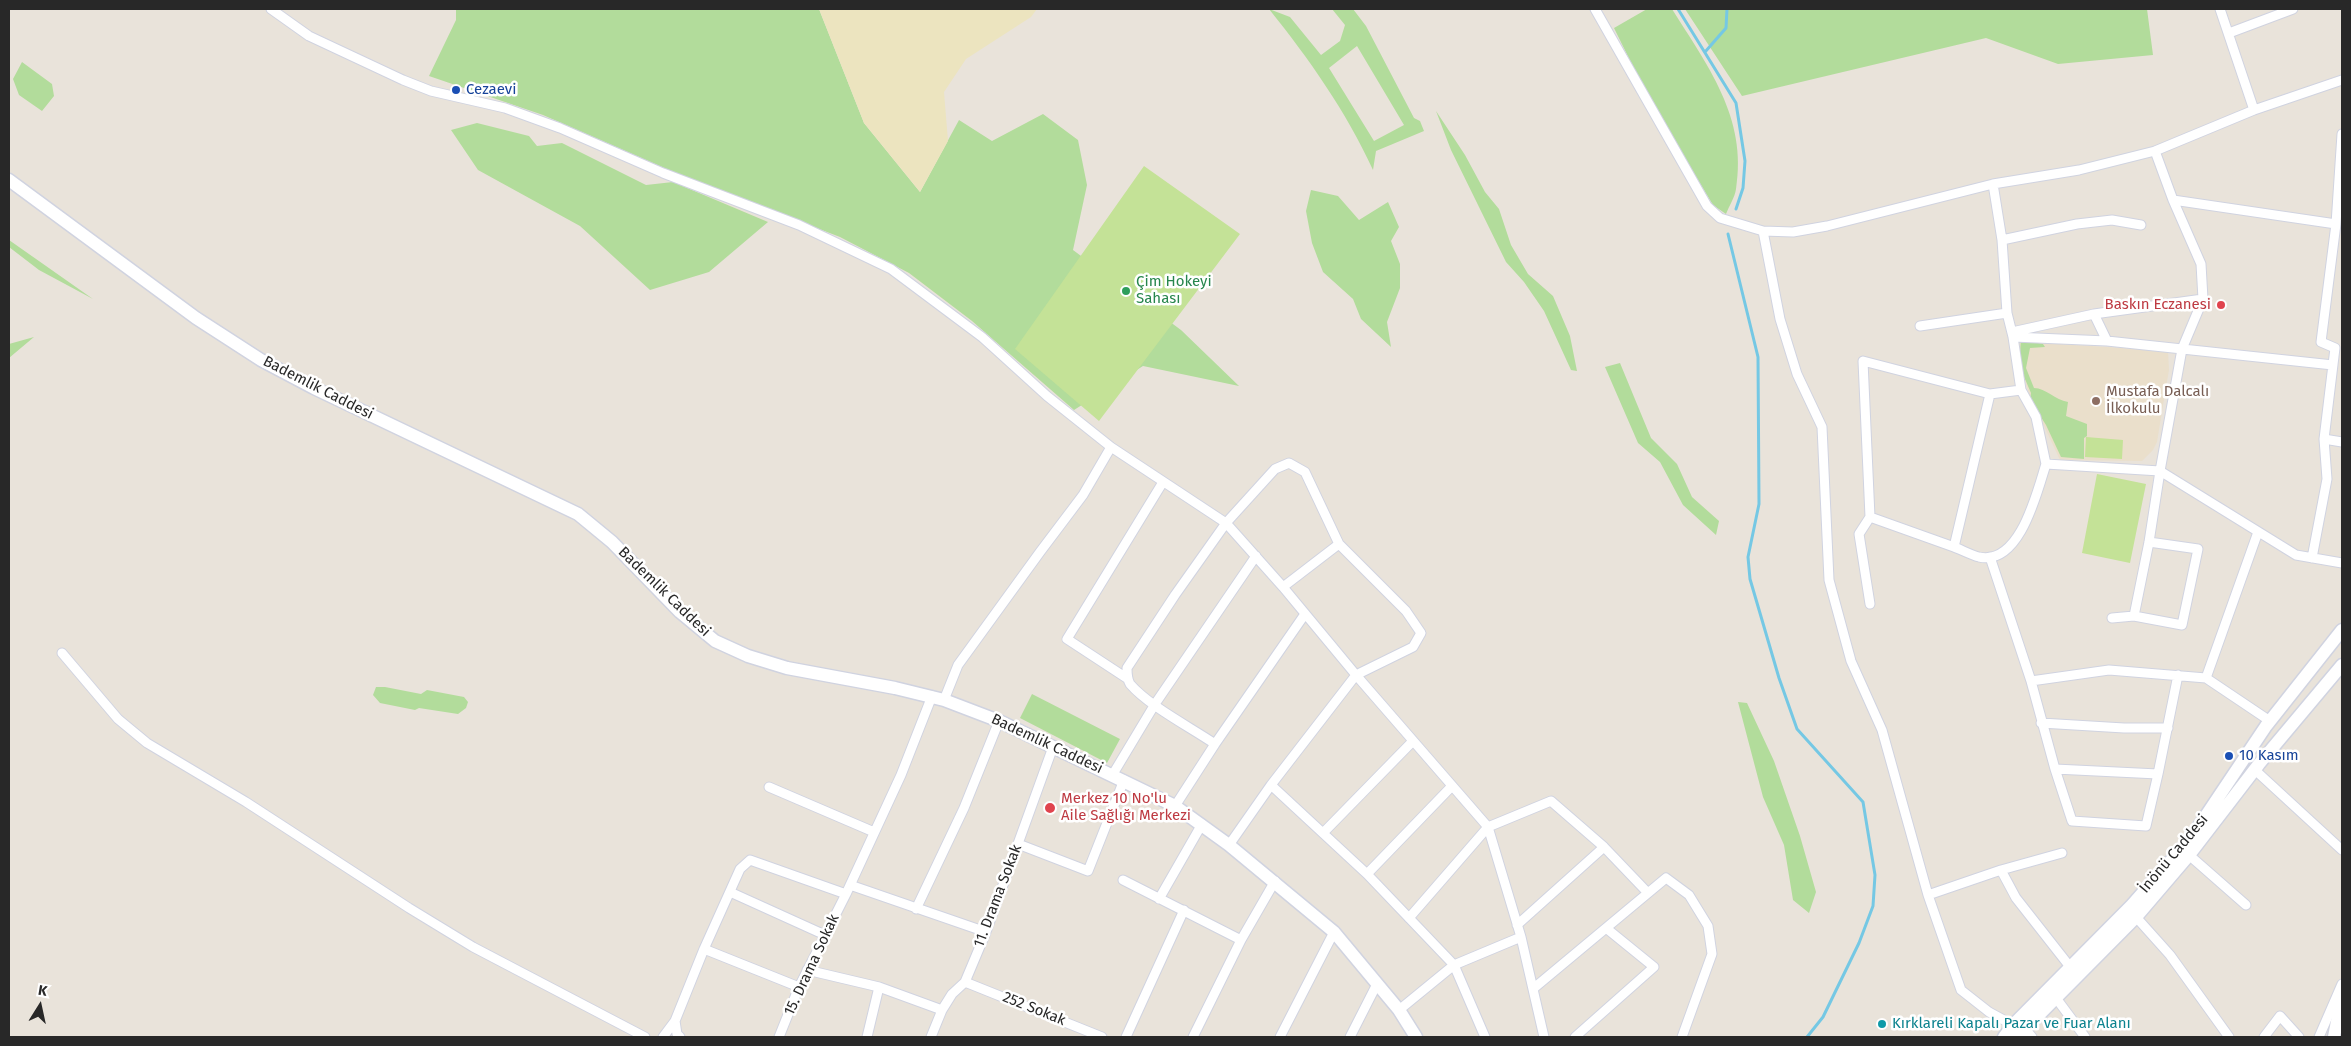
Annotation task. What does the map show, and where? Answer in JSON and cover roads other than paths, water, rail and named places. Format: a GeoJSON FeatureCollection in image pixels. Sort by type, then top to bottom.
{"type":"FeatureCollection","features":[{"type":"Feature","properties":{"kind":"street"},"geometry":{"type":"LineString","coordinates":[[271,9],[309,36],[403,80],[431,91],[505,108],[560,128],[663,174],[799,225],[890,268],[974,331],[1048,396],[1111,447],[1226,524],[1283,586],[1413,742],[1488,826],[1521,937],[1544,1037]]}},
{"type":"Feature","properties":{"kind":"street"},"geometry":{"type":"LineString","coordinates":[[1596,9],[1707,206],[1720,218],[1763,231],[1793,232],[1827,226],[1992,184],[2079,170],[2154,150],[2254,110],[2342,80]]}},
{"type":"Feature","properties":{"kind":"street"},"geometry":{"type":"LineString","coordinates":[[2220,9],[2254,110]]}},
{"type":"Feature","properties":{"kind":"street"},"geometry":{"type":"LineString","coordinates":[[2229,33],[2293,9]]}},
{"type":"Feature","properties":{"kind":"street"},"geometry":{"type":"LineString","coordinates":[[2312,558],[2327,479],[2324,439],[2333,365],[2339,349],[2322,342],[2336,224],[2342,134]]}},
{"type":"Feature","properties":{"kind":"street"},"geometry":{"type":"LineString","coordinates":[[2134,616],[2149,542],[2182,349],[2203,299],[2201,264],[2154,150]]}},
{"type":"Feature","properties":{"kind":"street","name":"Bademlik Caddesi"},"geometry":{"type":"LineString","coordinates":[[9,180],[196,318],[261,360],[314,388],[578,514],[612,542],[680,612],[715,641],[748,656],[787,668],[938,698],[999,721],[1175,806],[1202,824],[1275,881],[1334,932],[1399,1010],[1413,1035]]}},
{"type":"Feature","properties":{"kind":"street"},"geometry":{"type":"LineString","coordinates":[[1870,517],[1980,557],[1990,557],[2008,549],[2019,537],[2032,506],[2046,464],[2036,417],[2021,390],[2013,335],[2007,313],[2002,240],[1992,184]]}},
{"type":"Feature","properties":{"kind":"street"},"geometry":{"type":"LineString","coordinates":[[2173,200],[2336,224]]}},
{"type":"Feature","properties":{"kind":"street"},"geometry":{"type":"LineString","coordinates":[[2002,240],[2077,224],[2112,220],[2141,226]]}},
{"type":"Feature","properties":{"kind":"street"},"geometry":{"type":"LineString","coordinates":[[1763,231],[1780,319],[1797,374],[1822,427],[1829,580],[1851,661],[1882,730],[1928,895],[1961,990],[1989,1012],[2012,1025]]}},
{"type":"Feature","properties":{"kind":"street"},"geometry":{"type":"LineString","coordinates":[[2013,335],[2094,314],[2203,299]]}},
{"type":"Feature","properties":{"kind":"street"},"geometry":{"type":"LineString","coordinates":[[1920,326],[2007,313]]}},
{"type":"Feature","properties":{"kind":"street"},"geometry":{"type":"LineString","coordinates":[[2094,314],[2107,341]]}},
{"type":"Feature","properties":{"kind":"street"},"geometry":{"type":"LineString","coordinates":[[2013,335],[2107,341],[2333,365]]}},
{"type":"Feature","properties":{"kind":"street"},"geometry":{"type":"LineString","coordinates":[[1870,604],[1859,534],[1870,517],[1863,361],[1990,394],[2021,390]]}},
{"type":"Feature","properties":{"kind":"street"},"geometry":{"type":"LineString","coordinates":[[1954,547],[1990,394]]}},
{"type":"Feature","properties":{"kind":"street"},"geometry":{"type":"LineString","coordinates":[[2324,439],[2342,442]]}},
{"type":"Feature","properties":{"kind":"street","name":"15. Drama Sokak"},"geometry":{"type":"LineString","coordinates":[[779,1037],[799,987],[848,890],[938,698],[958,665],[1083,495],[1111,447]]}},
{"type":"Feature","properties":{"kind":"street"},"geometry":{"type":"LineString","coordinates":[[1128,679],[1129,664],[1226,524],[1275,469],[1289,463],[1305,472],[1339,544],[1406,611],[1421,633],[1413,647],[1356,675],[1271,785],[1229,845]]}},
{"type":"Feature","properties":{"kind":"street"},"geometry":{"type":"LineString","coordinates":[[2046,464],[2160,471],[2296,555],[2342,563]]}},
{"type":"Feature","properties":{"kind":"street"},"geometry":{"type":"LineString","coordinates":[[1164,482],[1067,639],[1128,679],[1155,704],[1215,744]]}},
{"type":"Feature","properties":{"kind":"street"},"geometry":{"type":"LineString","coordinates":[[2206,678],[2258,532]]}},
{"type":"Feature","properties":{"kind":"street"},"geometry":{"type":"LineString","coordinates":[[2112,618],[2134,616],[2182,625],[2198,549],[2149,542]]}},
{"type":"Feature","properties":{"kind":"street"},"geometry":{"type":"LineString","coordinates":[[1283,586],[1339,544]]}},
{"type":"Feature","properties":{"kind":"street"},"geometry":{"type":"LineString","coordinates":[[1018,844],[1088,871],[1118,777],[1155,704],[1256,556]]}},
{"type":"Feature","properties":{"kind":"street"},"geometry":{"type":"LineString","coordinates":[[1990,557],[2031,681],[2041,723],[2072,821],[2146,826],[2178,675]]}},
{"type":"Feature","properties":{"kind":"street"},"geometry":{"type":"LineString","coordinates":[[1175,806],[1215,744],[1305,614]]}},
{"type":"Feature","properties":{"kind":"street"},"geometry":{"type":"LineString","coordinates":[[2340,634],[2333,649],[2342,660]]}},
{"type":"Feature","properties":{"kind":"street","name":"İnönü Caddesi"},"geometry":{"type":"LineString","coordinates":[[2004,1037],[2012,1025],[2071,968],[2191,838],[2270,721],[2340,634]]}},
{"type":"Feature","properties":{"kind":"street"},"geometry":{"type":"LineString","coordinates":[[62,654],[118,719],[147,742],[246,802],[409,908],[473,947],[645,1037]]}},
{"type":"Feature","properties":{"kind":"street","name":"İnönü Caddesi"},"geometry":{"type":"LineString","coordinates":[[2025,1034],[2056,998],[2136,917],[2189,855],[2255,770],[2342,665]]}},
{"type":"Feature","properties":{"kind":"street"},"geometry":{"type":"LineString","coordinates":[[2031,681],[2108,670],[2206,678],[2270,721]]}},
{"type":"Feature","properties":{"kind":"street"},"geometry":{"type":"LineString","coordinates":[[916,908],[964,808],[999,721]]}},
{"type":"Feature","properties":{"kind":"street"},"geometry":{"type":"LineString","coordinates":[[2041,723],[2124,728],[2168,728]]}},
{"type":"Feature","properties":{"kind":"street"},"geometry":{"type":"LineString","coordinates":[[1323,833],[1413,742]]}},
{"type":"Feature","properties":{"kind":"street","name":"11. Drama Sokak"},"geometry":{"type":"LineString","coordinates":[[931,1037],[942,1010],[952,994],[965,982],[986,932],[1053,747]]}},
{"type":"Feature","properties":{"kind":"street"},"geometry":{"type":"LineString","coordinates":[[2055,769],[2158,774]]}},
{"type":"Feature","properties":{"kind":"street"},"geometry":{"type":"LineString","coordinates":[[2255,770],[2342,850]]}},
{"type":"Feature","properties":{"kind":"street"},"geometry":{"type":"LineString","coordinates":[[1271,785],[1367,874],[1454,965],[1485,1037]]}},
{"type":"Feature","properties":{"kind":"street"},"geometry":{"type":"LineString","coordinates":[[1367,874],[1452,786]]}},
{"type":"Feature","properties":{"kind":"street"},"geometry":{"type":"LineString","coordinates":[[769,787],[874,832]]}},
{"type":"Feature","properties":{"kind":"street"},"geometry":{"type":"LineString","coordinates":[[1409,918],[1488,826],[1551,802],[1604,847],[1648,893]]}},
{"type":"Feature","properties":{"kind":"street"},"geometry":{"type":"LineString","coordinates":[[1159,899],[1202,824]]}},
{"type":"Feature","properties":{"kind":"street"},"geometry":{"type":"LineString","coordinates":[[1517,925],[1604,847]]}},
{"type":"Feature","properties":{"kind":"street"},"geometry":{"type":"LineString","coordinates":[[1928,895],[2000,870],[2062,853]]}},
{"type":"Feature","properties":{"kind":"street"},"geometry":{"type":"LineString","coordinates":[[2189,855],[2246,905]]}},
{"type":"Feature","properties":{"kind":"street"},"geometry":{"type":"LineString","coordinates":[[663,1037],[675,1021],[704,949],[740,869],[750,860],[848,890],[916,908],[986,932]]}},
{"type":"Feature","properties":{"kind":"street"},"geometry":{"type":"LineString","coordinates":[[2000,870],[2016,898],[2071,968]]}},
{"type":"Feature","properties":{"kind":"street"},"geometry":{"type":"LineString","coordinates":[[1534,988],[1666,878],[1690,895],[1708,926],[1712,954],[1682,1037]]}},
{"type":"Feature","properties":{"kind":"street"},"geometry":{"type":"LineString","coordinates":[[1123,880],[1241,940]]}},
{"type":"Feature","properties":{"kind":"street"},"geometry":{"type":"LineString","coordinates":[[1193,1037],[1241,940],[1275,881]]}},
{"type":"Feature","properties":{"kind":"street"},"geometry":{"type":"LineString","coordinates":[[730,892],[825,935]]}},
{"type":"Feature","properties":{"kind":"street"},"geometry":{"type":"LineString","coordinates":[[1126,1037],[1184,910]]}},
{"type":"Feature","properties":{"kind":"street"},"geometry":{"type":"LineString","coordinates":[[2136,917],[2170,955],[2230,1037]]}},
{"type":"Feature","properties":{"kind":"street"},"geometry":{"type":"LineString","coordinates":[[1574,1037],[1654,967],[1606,928]]}},
{"type":"Feature","properties":{"kind":"street"},"geometry":{"type":"LineString","coordinates":[[1280,1037],[1334,932]]}},
{"type":"Feature","properties":{"kind":"street"},"geometry":{"type":"LineString","coordinates":[[1399,1010],[1454,965],[1521,937]]}},
{"type":"Feature","properties":{"kind":"street"},"geometry":{"type":"LineString","coordinates":[[704,949],[799,987]]}},
{"type":"Feature","properties":{"kind":"street"},"geometry":{"type":"LineString","coordinates":[[807,970],[879,987],[942,1010]]}},
{"type":"Feature","properties":{"kind":"street","name":"252 Sokak"},"geometry":{"type":"LineString","coordinates":[[965,982],[1102,1037]]}},
{"type":"Feature","properties":{"kind":"street"},"geometry":{"type":"LineString","coordinates":[[1350,1037],[1377,984]]}},
{"type":"Feature","properties":{"kind":"street"},"geometry":{"type":"LineString","coordinates":[[2319,1037],[2342,984]]}},
{"type":"Feature","properties":{"kind":"street"},"geometry":{"type":"LineString","coordinates":[[867,1037],[879,987]]}},
{"type":"Feature","properties":{"kind":"street"},"geometry":{"type":"LineString","coordinates":[[2334,1037],[2342,996]]}},
{"type":"Feature","properties":{"kind":"street"},"geometry":{"type":"LineString","coordinates":[[2056,998],[2085,1037]]}},
{"type":"Feature","properties":{"kind":"street"},"geometry":{"type":"LineString","coordinates":[[2264,1037],[2280,1016],[2299,1037]]}},
{"type":"Feature","properties":{"kind":"street"},"geometry":{"type":"LineString","coordinates":[[675,1021],[677,1034],[680,1037]]}},
{"type":"Feature","properties":{"kind":"waterway"},"geometry":{"type":"LineString","coordinates":[[1678,9],[1736,103],[1745,161],[1743,188],[1736,209]]}},
{"type":"Feature","properties":{"kind":"waterway"},"geometry":{"type":"LineString","coordinates":[[1705,52],[1726,28],[1727,9]]}},
{"type":"Feature","properties":{"kind":"waterway"},"geometry":{"type":"LineString","coordinates":[[1728,234],[1758,357],[1759,504],[1748,557],[1750,579],[1779,678],[1797,729],[1863,802],[1875,875],[1873,906],[1859,943],[1823,1017],[1807,1037]]}},
{"type":"Feature","properties":{"kind":"place","name":"Cezaevi"},"geometry":{"type":"Point","coordinates":[456,90]}},
{"type":"Feature","properties":{"kind":"place","name":"Çim Hokeyi Sahası"},"geometry":{"type":"Point","coordinates":[1126,291]}},
{"type":"Feature","properties":{"kind":"place","name":"Baskın Eczanesi"},"geometry":{"type":"Point","coordinates":[2221,305]}},
{"type":"Feature","properties":{"kind":"place","name":"Mustafa Dalcalı İlkokulu"},"geometry":{"type":"Point","coordinates":[2096,401]}},
{"type":"Feature","properties":{"kind":"place","name":"10 Kasım"},"geometry":{"type":"Point","coordinates":[2229,756]}},
{"type":"Feature","properties":{"kind":"place","name":"Merkez 10 No'lu Aile Sağlığı Merkezi"},"geometry":{"type":"Point","coordinates":[1050,808]}},
{"type":"Feature","properties":{"kind":"place","name":"Kırklareli Kapalı Pazar ve Fuar Alanı"},"geometry":{"type":"Point","coordinates":[1882,1024]}}]}
